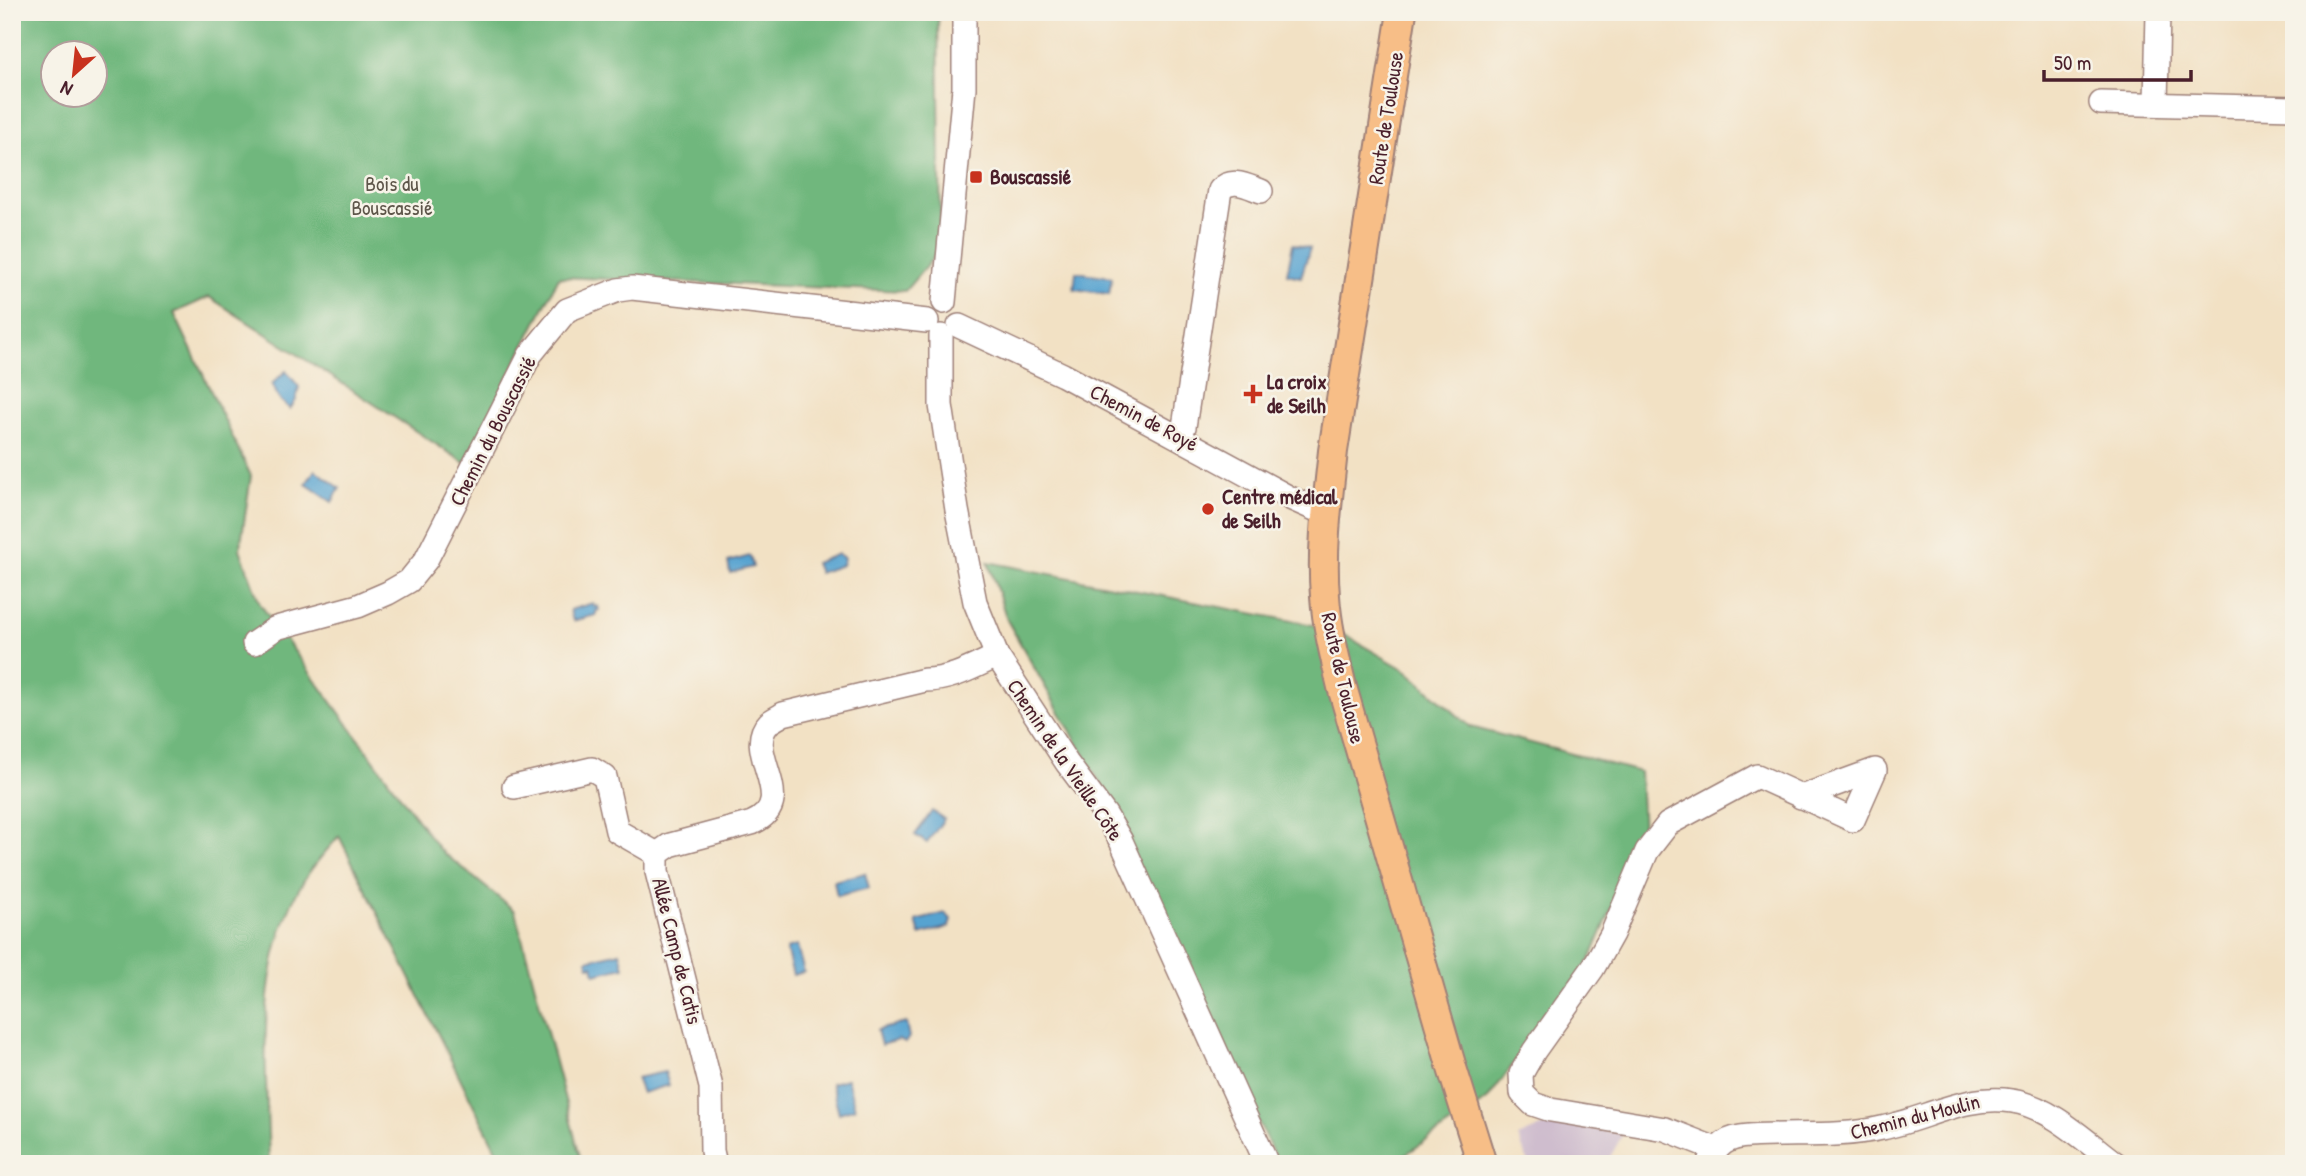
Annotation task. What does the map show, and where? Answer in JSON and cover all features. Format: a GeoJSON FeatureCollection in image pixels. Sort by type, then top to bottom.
{"type":"FeatureCollection","features":[{"type":"Feature","properties":{"kind":"main road","name":"Route de Toulouse"},"geometry":{"type":"LineString","coordinates":[[1402,12],[1335,437],[1326,514],[1325,598],[1342,687],[1482,1164]]}},
{"type":"Feature","properties":{"kind":"street"},"geometry":{"type":"LineString","coordinates":[[942,328],[959,313],[956,307],[944,302],[964,88],[964,12]]}},
{"type":"Feature","properties":{"kind":"street"},"geometry":{"type":"LineString","coordinates":[[2155,103],[2158,12]]}},
{"type":"Feature","properties":{"kind":"street"},"geometry":{"type":"LineString","coordinates":[[2101,103],[2294,108]]}},
{"type":"Feature","properties":{"kind":"street"},"geometry":{"type":"LineString","coordinates":[[1178,436],[1184,426],[1217,199],[1225,185],[1232,183],[1261,191]]}},
{"type":"Feature","properties":{"kind":"street","name":"Chemin du Bouscassié"},"geometry":{"type":"LineString","coordinates":[[254,643],[276,628],[358,606],[409,581],[426,560],[530,355],[567,310],[618,290],[632,288],[942,328]]}},
{"type":"Feature","properties":{"kind":"street","name":"Chemin de Royé"},"geometry":{"type":"LineString","coordinates":[[942,328],[1063,374],[1290,498],[1326,514]]}},
{"type":"Feature","properties":{"kind":"street","name":"Chemin de la Vieille Côte"},"geometry":{"type":"LineString","coordinates":[[942,328],[942,405],[957,510],[975,602],[997,656],[1121,841],[1267,1164]]}},
{"type":"Feature","properties":{"kind":"street","name":"Allée Camp de Catis"},"geometry":{"type":"LineString","coordinates":[[715,1164],[712,1151],[711,1087],[657,872],[657,854],[670,845],[752,823],[769,811],[773,800],[762,738],[769,723],[783,714],[925,680],[956,676],[965,669],[997,656]]}},
{"type":"Feature","properties":{"kind":"street"},"geometry":{"type":"LineString","coordinates":[[514,787],[592,769],[606,777],[617,831],[657,854]]}},
{"type":"Feature","properties":{"kind":"street"},"geometry":{"type":"LineString","coordinates":[[1712,1156],[1665,1129],[1551,1110],[1533,1104],[1522,1093],[1521,1074],[1592,968],[1612,933],[1647,850],[1668,824],[1757,776],[1801,797]]}},
{"type":"Feature","properties":{"kind":"street","name":"Chemin du Moulin"},"geometry":{"type":"LineString","coordinates":[[1712,1156],[1731,1138],[1845,1135],[1884,1128],[1966,1102],[1990,1098],[2015,1101],[2040,1110],[2116,1164]]}},
{"type":"Feature","properties":{"kind":"street"},"geometry":{"type":"LineString","coordinates":[[1522,1116],[1551,1110]]}},
{"type":"Feature","properties":{"kind":"shaded area"},"geometry":{"type":"Polygon","coordinates":[[[1553,1122],[1623,1134],[1606,1164],[1529,1164],[1518,1137],[1553,1122]]]}},
{"type":"Feature","properties":{"kind":"green space","name":"Bois du Bouscassié"},"geometry":{"type":"Polygon","coordinates":[[[12,12],[938,12],[941,249],[905,291],[559,277],[465,463],[209,297],[174,313],[251,476],[240,549],[260,604],[439,849],[515,911],[582,1164],[503,1164],[339,836],[306,877],[289,910],[277,944],[267,1016],[269,1164],[12,1164],[12,12]]]}},
{"type":"Feature","properties":{"kind":"green space"},"geometry":{"type":"Polygon","coordinates":[[[988,562],[1334,629],[1407,671],[1471,727],[1640,772],[1643,834],[1590,960],[1487,1100],[1391,1164],[1278,1164],[1099,781],[1007,620],[988,562]]]}},
{"type":"Feature","properties":{"kind":"water"},"geometry":{"type":"Polygon","coordinates":[[[1293,244],[1310,248],[1301,277],[1287,274],[1293,244]]]}},
{"type":"Feature","properties":{"kind":"water"},"geometry":{"type":"Polygon","coordinates":[[[1076,272],[1112,277],[1109,294],[1074,289],[1076,272]]]}},
{"type":"Feature","properties":{"kind":"water"},"geometry":{"type":"Polygon","coordinates":[[[286,371],[299,387],[296,400],[290,409],[279,399],[272,384],[286,371]]]}},
{"type":"Feature","properties":{"kind":"water"},"geometry":{"type":"Polygon","coordinates":[[[315,470],[340,488],[332,502],[306,484],[315,470]]]}},
{"type":"Feature","properties":{"kind":"water"},"geometry":{"type":"Polygon","coordinates":[[[838,554],[844,558],[842,565],[819,573],[815,563],[838,554]]]}},
{"type":"Feature","properties":{"kind":"water"},"geometry":{"type":"Polygon","coordinates":[[[750,556],[753,567],[730,573],[728,562],[750,556]]]}},
{"type":"Feature","properties":{"kind":"water"},"geometry":{"type":"Polygon","coordinates":[[[593,603],[599,610],[596,615],[573,621],[570,610],[593,603]]]}},
{"type":"Feature","properties":{"kind":"water"},"geometry":{"type":"Polygon","coordinates":[[[932,811],[944,819],[927,843],[915,835],[932,811]]]}},
{"type":"Feature","properties":{"kind":"water"},"geometry":{"type":"Polygon","coordinates":[[[865,873],[869,888],[837,896],[834,881],[865,873]]]}},
{"type":"Feature","properties":{"kind":"water"},"geometry":{"type":"Polygon","coordinates":[[[945,913],[951,919],[949,927],[920,935],[916,921],[945,913]]]}},
{"type":"Feature","properties":{"kind":"water"},"geometry":{"type":"Polygon","coordinates":[[[797,946],[804,972],[793,975],[786,949],[797,946]]]}},
{"type":"Feature","properties":{"kind":"water"},"geometry":{"type":"Polygon","coordinates":[[[620,952],[624,967],[595,974],[593,965],[589,966],[587,960],[620,952]]]}},
{"type":"Feature","properties":{"kind":"water"},"geometry":{"type":"Polygon","coordinates":[[[906,1023],[909,1037],[905,1043],[899,1040],[881,1045],[877,1030],[906,1023]]]}},
{"type":"Feature","properties":{"kind":"water"},"geometry":{"type":"Polygon","coordinates":[[[665,1072],[669,1085],[642,1093],[636,1078],[665,1072]]]}},
{"type":"Feature","properties":{"kind":"water"},"geometry":{"type":"Polygon","coordinates":[[[847,1079],[855,1108],[839,1113],[831,1083],[847,1079]]]}},
{"type":"Feature","properties":{"kind":"place","name":"Bouscassié"},"geometry":{"type":"Point","coordinates":[976,177]}},
{"type":"Feature","properties":{"kind":"place","name":"La croix de Seilh"},"geometry":{"type":"Point","coordinates":[1253,394]}},
{"type":"Feature","properties":{"kind":"place","name":"Centre médical de Seilh"},"geometry":{"type":"Point","coordinates":[1208,509]}}]}
